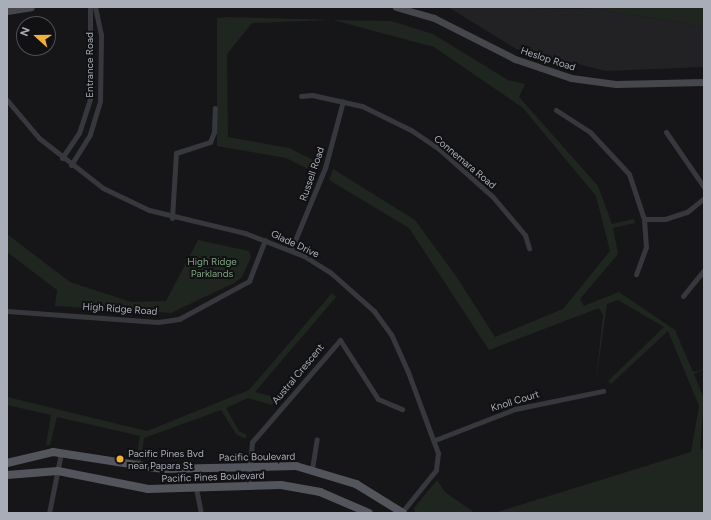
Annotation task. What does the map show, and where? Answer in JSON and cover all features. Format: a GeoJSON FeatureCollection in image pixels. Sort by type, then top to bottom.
{"type":"FeatureCollection","features":[{"type":"Feature","properties":{"kind":"main road","name":"Pacific Boulevard"},"geometry":{"type":"LineString","coordinates":[[7,463],[36,455],[61,453],[163,469],[248,465],[312,469],[356,484],[402,513]]}},
{"type":"Feature","properties":{"kind":"main road","name":"Pacific Pines Boulevard"},"geometry":{"type":"LineString","coordinates":[[7,475],[58,471],[130,487],[196,488],[248,485],[314,490],[369,513]]}},
{"type":"Feature","properties":{"kind":"street"},"geometry":{"type":"LineString","coordinates":[[7,11],[31,7]]}},
{"type":"Feature","properties":{"kind":"street","name":"Entrance Road"},"geometry":{"type":"LineString","coordinates":[[62,158],[79,133],[90,99],[90,7]]}},
{"type":"Feature","properties":{"kind":"street","name":"Entrance Road"},"geometry":{"type":"LineString","coordinates":[[71,165],[90,134],[100,101],[101,35],[95,7]]}},
{"type":"Feature","properties":{"kind":"street","name":"Heslop Road"},"geometry":{"type":"LineString","coordinates":[[396,7],[434,18],[515,59],[571,78],[616,84],[704,82]]}},
{"type":"Feature","properties":{"kind":"street","name":"Connemara Road"},"geometry":{"type":"LineString","coordinates":[[301,96],[312,95],[343,101],[383,114],[439,149],[493,197],[525,236],[529,248]]}},
{"type":"Feature","properties":{"kind":"street"},"geometry":{"type":"LineString","coordinates":[[90,99],[100,101]]}},
{"type":"Feature","properties":{"kind":"street","name":"Glade Drive"},"geometry":{"type":"LineString","coordinates":[[7,100],[39,138],[62,158],[103,188],[172,218],[265,240],[291,250],[330,272],[374,311],[391,334],[408,372],[435,440],[438,459],[436,470],[402,513]]}},
{"type":"Feature","properties":{"kind":"street","name":"Russell Road"},"geometry":{"type":"LineString","coordinates":[[291,250],[325,168],[343,101]]}},
{"type":"Feature","properties":{"kind":"street"},"geometry":{"type":"LineString","coordinates":[[172,218],[176,153],[210,142],[214,132],[215,108]]}},
{"type":"Feature","properties":{"kind":"street"},"geometry":{"type":"LineString","coordinates":[[556,110],[590,132],[629,174],[644,219],[646,247],[636,274]]}},
{"type":"Feature","properties":{"kind":"street"},"geometry":{"type":"LineString","coordinates":[[666,132],[704,187]]}},
{"type":"Feature","properties":{"kind":"street"},"geometry":{"type":"LineString","coordinates":[[644,219],[665,219],[688,212],[704,198]]}},
{"type":"Feature","properties":{"kind":"street","name":"High Ridge Road"},"geometry":{"type":"LineString","coordinates":[[7,311],[158,322],[179,319],[249,281],[265,240]]}},
{"type":"Feature","properties":{"kind":"street"},"geometry":{"type":"LineString","coordinates":[[683,296],[704,270]]}},
{"type":"Feature","properties":{"kind":"street","name":"Austral Crescent"},"geometry":{"type":"LineString","coordinates":[[248,485],[248,465],[252,442],[340,340],[378,398],[402,409]]}},
{"type":"Feature","properties":{"kind":"street","name":"Knoll Court"},"geometry":{"type":"LineString","coordinates":[[435,440],[522,408],[603,391]]}},
{"type":"Feature","properties":{"kind":"street"},"geometry":{"type":"LineString","coordinates":[[312,469],[317,439]]}},
{"type":"Feature","properties":{"kind":"street"},"geometry":{"type":"LineString","coordinates":[[49,513],[61,453]]}},
{"type":"Feature","properties":{"kind":"street"},"geometry":{"type":"LineString","coordinates":[[196,488],[201,513]]}},
{"type":"Feature","properties":{"kind":"shaded area"},"geometry":{"type":"Polygon","coordinates":[[[448,7],[595,9],[704,26],[704,67],[606,71],[516,49],[448,7]]]}},
{"type":"Feature","properties":{"kind":"green space"},"geometry":{"type":"Polygon","coordinates":[[[551,7],[704,7],[704,26],[595,9],[551,7]]]}},
{"type":"Feature","properties":{"kind":"green space"},"geometry":{"type":"Polygon","coordinates":[[[217,18],[333,20],[252,23],[227,54],[228,137],[289,148],[319,163],[316,173],[286,158],[217,146],[217,18]]]}},
{"type":"Feature","properties":{"kind":"green space"},"geometry":{"type":"Polygon","coordinates":[[[333,20],[391,21],[433,34],[508,80],[525,84],[519,97],[598,186],[612,224],[634,219],[635,223],[613,228],[618,254],[580,299],[584,306],[619,292],[675,330],[693,372],[704,369],[694,374],[704,399],[700,449],[704,448],[704,513],[494,513],[691,452],[699,406],[668,331],[611,384],[608,381],[664,327],[618,300],[607,304],[596,381],[603,315],[599,308],[489,350],[409,228],[329,180],[333,169],[415,220],[456,276],[495,337],[563,309],[610,251],[596,196],[523,108],[434,47],[333,20]]]}},
{"type":"Feature","properties":{"kind":"green space","name":"High Ridge Parklands"},"geometry":{"type":"Polygon","coordinates":[[[7,234],[70,282],[131,302],[166,301],[198,240],[249,251],[251,257],[242,277],[234,283],[171,313],[55,306],[57,290],[7,252],[7,234]]]}},
{"type":"Feature","properties":{"kind":"green space"},"geometry":{"type":"Polygon","coordinates":[[[332,293],[336,297],[255,392],[278,398],[272,405],[248,398],[226,408],[239,431],[247,435],[245,439],[236,434],[221,410],[144,438],[141,461],[136,461],[140,436],[57,417],[50,445],[46,445],[51,415],[7,405],[7,397],[147,431],[249,390],[332,293]]]}},
{"type":"Feature","properties":{"kind":"green space"},"geometry":{"type":"Polygon","coordinates":[[[437,480],[445,492],[475,513],[415,513],[414,508],[437,480]]]}},
{"type":"Feature","properties":{"kind":"place","name":"Pacific Pines Bvd near Papara St"},"geometry":{"type":"Point","coordinates":[120,459]}}]}
